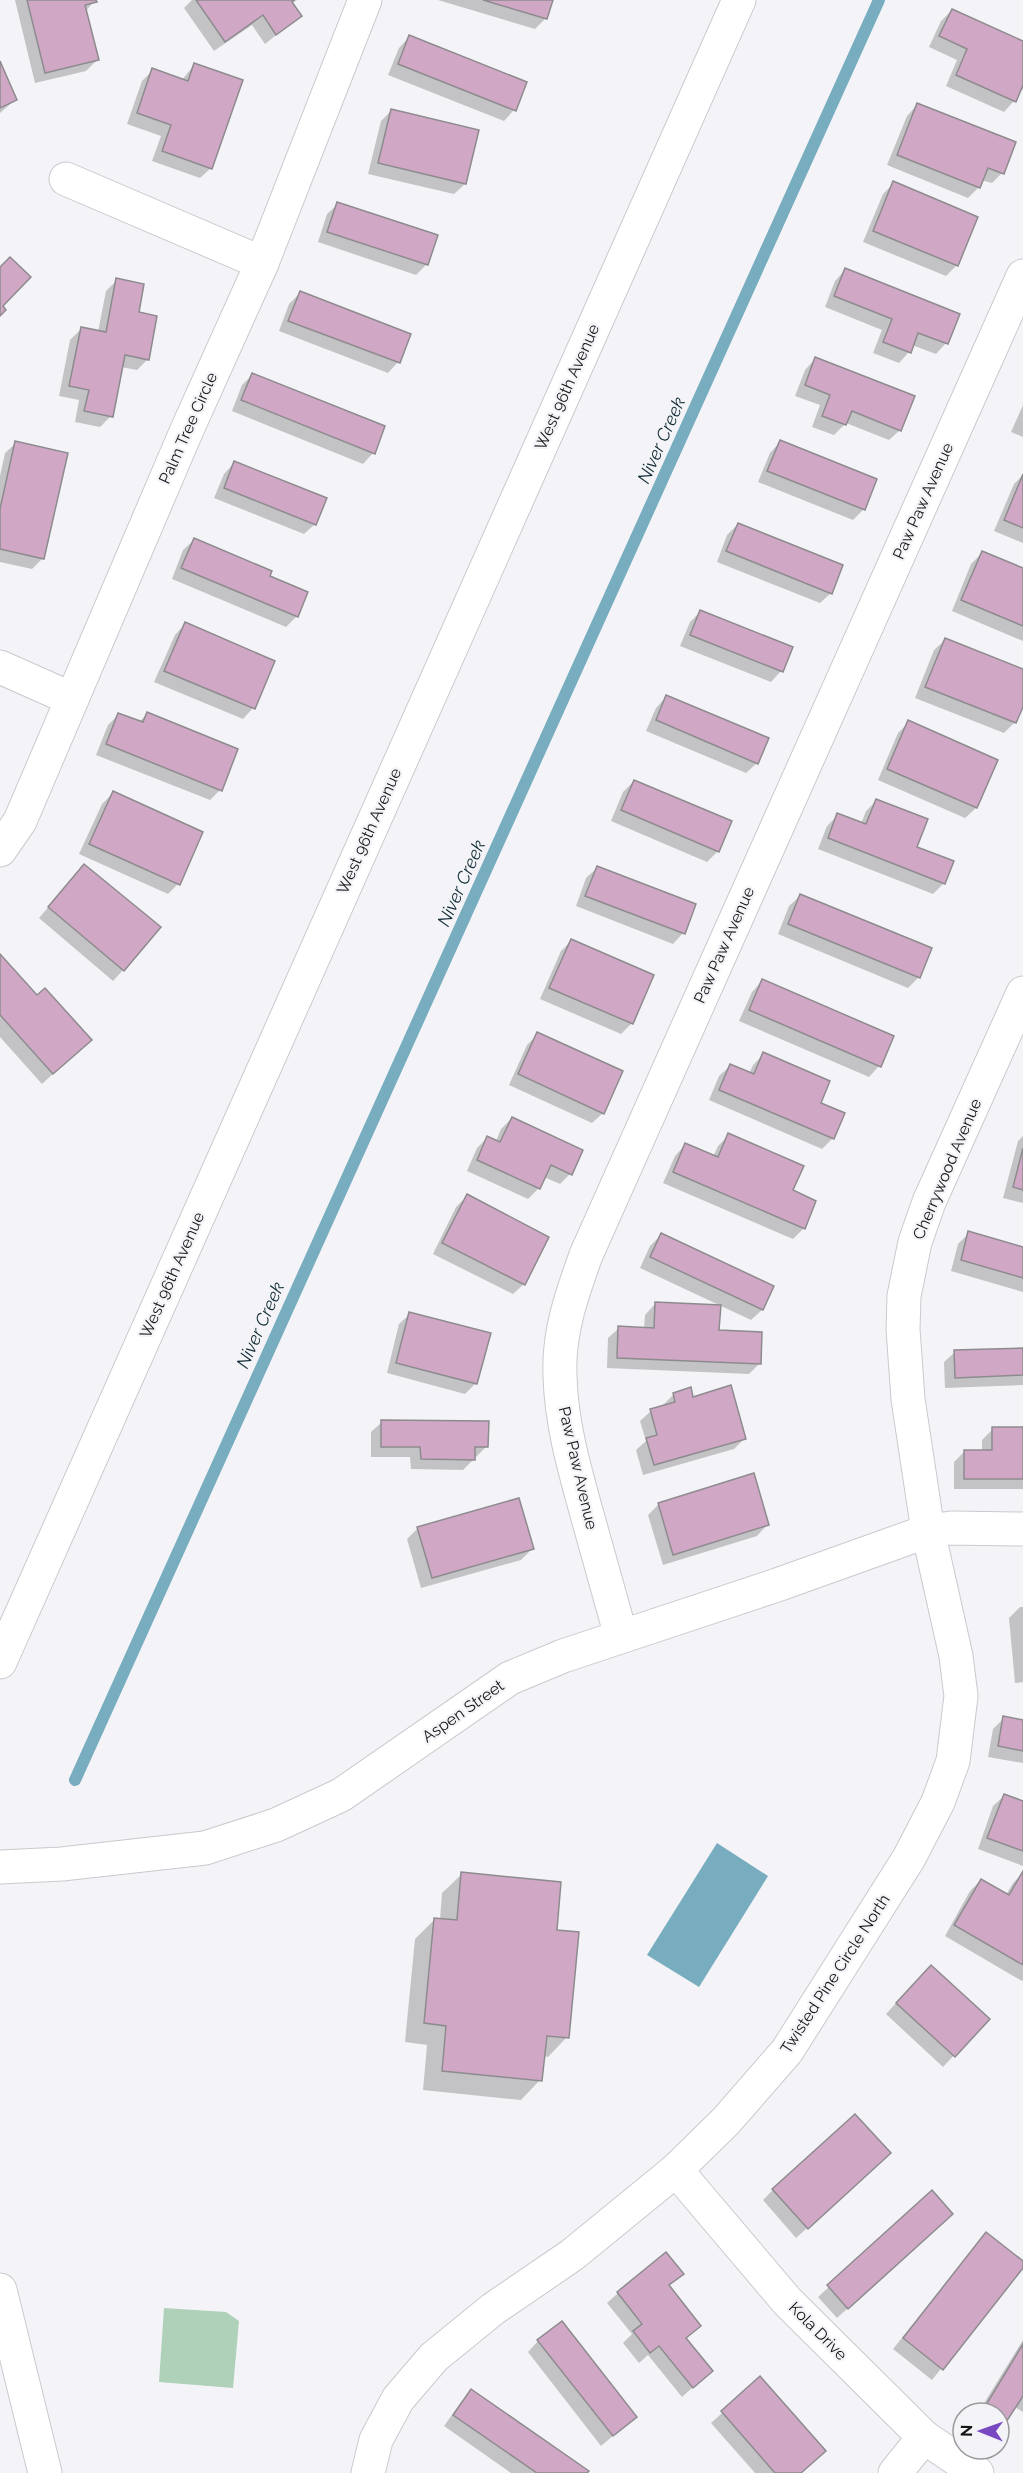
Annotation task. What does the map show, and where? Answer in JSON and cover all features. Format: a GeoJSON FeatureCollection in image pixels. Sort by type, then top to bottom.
{"type":"FeatureCollection","features":[{"type":"Feature","properties":{"kind":"street","name":"Palm Tree Circle"},"geometry":{"type":"LineString","coordinates":[[0,850],[20,821],[186,432],[262,263],[365,0]]}},
{"type":"Feature","properties":{"kind":"street","name":"West 96th Avenue"},"geometry":{"type":"LineString","coordinates":[[0,1662],[739,0]]}},
{"type":"Feature","properties":{"kind":"street"},"geometry":{"type":"LineString","coordinates":[[66,180],[262,263]]}},
{"type":"Feature","properties":{"kind":"street","name":"Paw Paw Avenue"},"geometry":{"type":"LineString","coordinates":[[621,1636],[578,1484],[563,1420],[560,1373],[563,1334],[569,1304],[586,1255],[1023,276]]}},
{"type":"Feature","properties":{"kind":"street"},"geometry":{"type":"LineString","coordinates":[[0,667],[72,699]]}},
{"type":"Feature","properties":{"kind":"street","name":"Cherrywood Avenue"},"geometry":{"type":"LineString","coordinates":[[928,1531],[908,1399],[903,1329],[904,1296],[915,1242],[929,1202],[1022,1000]]}},
{"type":"Feature","properties":{"kind":"street","name":"Aspen Street"},"geometry":{"type":"LineString","coordinates":[[0,1867],[62,1864],[205,1848],[276,1825],[341,1796],[510,1678],[563,1656],[777,1585],[928,1531],[951,1528],[1023,1529]]}},
{"type":"Feature","properties":{"kind":"street","name":"Twisted Pine Circle North"},"geometry":{"type":"LineString","coordinates":[[368,2473],[376,2440],[398,2399],[434,2357],[493,2309],[572,2254],[676,2170],[726,2121],[787,2051],[909,1858],[938,1802],[953,1761],[961,1696],[956,1656],[928,1531]]}},
{"type":"Feature","properties":{"kind":"street","name":"Kola Drive"},"geometry":{"type":"LineString","coordinates":[[676,2170],[787,2301],[924,2437],[977,2473]]}},
{"type":"Feature","properties":{"kind":"street"},"geometry":{"type":"LineString","coordinates":[[0,2290],[45,2473]]}},
{"type":"Feature","properties":{"kind":"street"},"geometry":{"type":"LineString","coordinates":[[895,2473],[924,2437]]}},
{"type":"Feature","properties":{"kind":"green space"},"geometry":{"type":"Polygon","coordinates":[[[164,2308],[226,2312],[239,2321],[233,2388],[159,2382],[164,2308]]]}},
{"type":"Feature","properties":{"kind":"water"},"geometry":{"type":"Polygon","coordinates":[[[717,1843],[768,1876],[699,1987],[647,1955],[717,1843]]]}},
{"type":"Feature","properties":{"kind":"building"},"geometry":{"type":"Polygon","coordinates":[[[27,0],[96,0],[97,2],[85,5],[99,60],[45,73],[27,0]]]}},
{"type":"Feature","properties":{"kind":"building"},"geometry":{"type":"Polygon","coordinates":[[[196,0],[294,0],[292,2],[302,16],[276,35],[263,15],[225,42],[196,0]]]}},
{"type":"Feature","properties":{"kind":"building"},"geometry":{"type":"Polygon","coordinates":[[[483,0],[553,0],[547,19],[483,0]]]}},
{"type":"Feature","properties":{"kind":"building"},"geometry":{"type":"Polygon","coordinates":[[[952,9],[1023,41],[1023,85],[1016,102],[956,75],[967,49],[939,36],[952,9]]]}},
{"type":"Feature","properties":{"kind":"building"},"geometry":{"type":"Polygon","coordinates":[[[409,35],[527,82],[516,111],[398,64],[409,35]]]}},
{"type":"Feature","properties":{"kind":"building"},"geometry":{"type":"Polygon","coordinates":[[[0,61],[17,100],[0,108],[0,61]]]}},
{"type":"Feature","properties":{"kind":"building"},"geometry":{"type":"Polygon","coordinates":[[[194,63],[243,80],[212,169],[162,151],[171,125],[137,113],[152,68],[188,81],[194,63]]]}},
{"type":"Feature","properties":{"kind":"building"},"geometry":{"type":"Polygon","coordinates":[[[917,103],[1016,142],[1004,174],[988,168],[980,188],[897,155],[917,103]]]}},
{"type":"Feature","properties":{"kind":"building"},"geometry":{"type":"Polygon","coordinates":[[[391,109],[479,130],[466,184],[378,163],[391,109]]]}},
{"type":"Feature","properties":{"kind":"building"},"geometry":{"type":"Polygon","coordinates":[[[893,181],[978,217],[958,266],[873,231],[893,181]]]}},
{"type":"Feature","properties":{"kind":"building"},"geometry":{"type":"Polygon","coordinates":[[[337,202],[438,235],[428,265],[327,232],[337,202]]]}},
{"type":"Feature","properties":{"kind":"building"},"geometry":{"type":"Polygon","coordinates":[[[10,257],[31,277],[3,306],[6,310],[0,316],[0,267],[10,257]]]}},
{"type":"Feature","properties":{"kind":"building"},"geometry":{"type":"Polygon","coordinates":[[[845,268],[960,314],[948,344],[918,333],[911,353],[883,342],[892,319],[834,296],[845,268]]]}},
{"type":"Feature","properties":{"kind":"building"},"geometry":{"type":"Polygon","coordinates":[[[116,278],[144,284],[139,312],[157,316],[149,360],[125,355],[113,417],[84,411],[89,390],[69,386],[81,327],[106,332],[116,278]]]}},
{"type":"Feature","properties":{"kind":"building"},"geometry":{"type":"Polygon","coordinates":[[[300,291],[411,334],[400,363],[288,321],[300,291]]]}},
{"type":"Feature","properties":{"kind":"building"},"geometry":{"type":"Polygon","coordinates":[[[815,357],[915,396],[901,431],[852,411],[846,425],[822,416],[830,395],[805,385],[815,357]]]}},
{"type":"Feature","properties":{"kind":"building"},"geometry":{"type":"Polygon","coordinates":[[[252,373],[385,426],[375,454],[241,400],[252,373]]]}},
{"type":"Feature","properties":{"kind":"building"},"geometry":{"type":"Polygon","coordinates":[[[780,440],[877,479],[865,510],[767,471],[780,440]]]}},
{"type":"Feature","properties":{"kind":"building"},"geometry":{"type":"Polygon","coordinates":[[[15,441],[68,453],[44,559],[0,549],[0,509],[15,441]]]}},
{"type":"Feature","properties":{"kind":"building"},"geometry":{"type":"Polygon","coordinates":[[[234,461],[327,498],[316,525],[224,488],[234,461]]]}},
{"type":"Feature","properties":{"kind":"building"},"geometry":{"type":"Polygon","coordinates":[[[1023,474],[1023,528],[1004,520],[1023,474]]]}},
{"type":"Feature","properties":{"kind":"building"},"geometry":{"type":"Polygon","coordinates":[[[738,523],[843,565],[832,594],[726,551],[738,523]]]}},
{"type":"Feature","properties":{"kind":"building"},"geometry":{"type":"Polygon","coordinates":[[[194,538],[272,571],[270,576],[308,592],[298,617],[181,568],[194,538]]]}},
{"type":"Feature","properties":{"kind":"building"},"geometry":{"type":"Polygon","coordinates":[[[982,551],[1023,568],[1023,626],[961,600],[982,551]]]}},
{"type":"Feature","properties":{"kind":"building"},"geometry":{"type":"Polygon","coordinates":[[[700,610],[793,647],[783,672],[690,635],[700,610]]]}},
{"type":"Feature","properties":{"kind":"building"},"geometry":{"type":"Polygon","coordinates":[[[185,622],[275,661],[255,709],[164,671],[185,622]]]}},
{"type":"Feature","properties":{"kind":"building"},"geometry":{"type":"Polygon","coordinates":[[[945,638],[1023,669],[1023,707],[1016,723],[925,687],[945,638]]]}},
{"type":"Feature","properties":{"kind":"building"},"geometry":{"type":"Polygon","coordinates":[[[666,695],[769,738],[758,764],[656,720],[666,695]]]}},
{"type":"Feature","properties":{"kind":"building"},"geometry":{"type":"Polygon","coordinates":[[[147,712],[238,749],[222,791],[106,744],[118,713],[143,722],[147,712]]]}},
{"type":"Feature","properties":{"kind":"building"},"geometry":{"type":"Polygon","coordinates":[[[908,720],[998,760],[977,808],[887,769],[908,720]]]}},
{"type":"Feature","properties":{"kind":"building"},"geometry":{"type":"Polygon","coordinates":[[[634,780],[732,821],[719,852],[621,810],[634,780]]]}},
{"type":"Feature","properties":{"kind":"building"},"geometry":{"type":"Polygon","coordinates":[[[113,791],[203,832],[180,885],[89,844],[113,791]]]}},
{"type":"Feature","properties":{"kind":"building"},"geometry":{"type":"Polygon","coordinates":[[[876,799],[928,819],[917,847],[954,861],[945,884],[828,838],[837,813],[866,824],[876,799]]]}},
{"type":"Feature","properties":{"kind":"building"},"geometry":{"type":"Polygon","coordinates":[[[84,864],[161,927],[124,971],[48,907],[84,864]]]}},
{"type":"Feature","properties":{"kind":"building"},"geometry":{"type":"Polygon","coordinates":[[[597,866],[696,904],[685,934],[585,896],[597,866]]]}},
{"type":"Feature","properties":{"kind":"building"},"geometry":{"type":"Polygon","coordinates":[[[800,894],[932,948],[920,978],[788,924],[800,894]]]}},
{"type":"Feature","properties":{"kind":"building"},"geometry":{"type":"Polygon","coordinates":[[[571,939],[654,975],[633,1024],[549,988],[571,939]]]}},
{"type":"Feature","properties":{"kind":"building"},"geometry":{"type":"Polygon","coordinates":[[[0,954],[37,995],[45,988],[92,1040],[53,1074],[0,1015],[0,954]]]}},
{"type":"Feature","properties":{"kind":"building"},"geometry":{"type":"Polygon","coordinates":[[[762,979],[894,1036],[881,1067],[749,1010],[762,979]]]}},
{"type":"Feature","properties":{"kind":"building"},"geometry":{"type":"Polygon","coordinates":[[[537,1032],[623,1071],[604,1114],[518,1074],[537,1032]]]}},
{"type":"Feature","properties":{"kind":"building"},"geometry":{"type":"Polygon","coordinates":[[[763,1052],[830,1081],[821,1103],[845,1113],[834,1139],[719,1090],[730,1064],[754,1074],[763,1052]]]}},
{"type":"Feature","properties":{"kind":"building"},"geometry":{"type":"Polygon","coordinates":[[[512,1117],[583,1150],[572,1175],[551,1165],[540,1189],[477,1160],[487,1136],[500,1142],[512,1117]]]}},
{"type":"Feature","properties":{"kind":"building"},"geometry":{"type":"Polygon","coordinates":[[[728,1133],[804,1166],[793,1190],[816,1201],[805,1229],[673,1172],[685,1143],[718,1157],[728,1133]]]}},
{"type":"Feature","properties":{"kind":"building"},"geometry":{"type":"Polygon","coordinates":[[[1023,1148],[1023,1190],[1013,1187],[1023,1148]]]}},
{"type":"Feature","properties":{"kind":"building"},"geometry":{"type":"Polygon","coordinates":[[[467,1194],[549,1237],[525,1285],[442,1243],[467,1194]]]}},
{"type":"Feature","properties":{"kind":"building"},"geometry":{"type":"Polygon","coordinates":[[[968,1231],[1023,1247],[1023,1278],[961,1260],[968,1231]]]}},
{"type":"Feature","properties":{"kind":"building"},"geometry":{"type":"Polygon","coordinates":[[[661,1233],[774,1286],[763,1310],[650,1257],[661,1233]]]}},
{"type":"Feature","properties":{"kind":"building"},"geometry":{"type":"Polygon","coordinates":[[[655,1302],[721,1305],[719,1330],[762,1332],[761,1364],[617,1358],[618,1326],[654,1328],[655,1302]]]}},
{"type":"Feature","properties":{"kind":"building"},"geometry":{"type":"Polygon","coordinates":[[[409,1312],[491,1333],[477,1384],[396,1363],[409,1312]]]}},
{"type":"Feature","properties":{"kind":"building"},"geometry":{"type":"Polygon","coordinates":[[[1023,1348],[1023,1375],[955,1378],[954,1350],[1023,1348]]]}},
{"type":"Feature","properties":{"kind":"building"},"geometry":{"type":"Polygon","coordinates":[[[731,1385],[746,1439],[654,1465],[646,1438],[657,1435],[650,1409],[675,1402],[673,1393],[691,1387],[693,1397],[731,1385]]]}},
{"type":"Feature","properties":{"kind":"building"},"geometry":{"type":"Polygon","coordinates":[[[381,1420],[489,1421],[488,1447],[475,1447],[475,1460],[421,1459],[420,1447],[381,1447],[381,1420]]]}},
{"type":"Feature","properties":{"kind":"building"},"geometry":{"type":"Polygon","coordinates":[[[992,1427],[1023,1427],[1023,1479],[964,1479],[964,1450],[992,1450],[992,1427]]]}},
{"type":"Feature","properties":{"kind":"building"},"geometry":{"type":"Polygon","coordinates":[[[754,1473],[769,1525],[673,1555],[658,1503],[754,1473]]]}},
{"type":"Feature","properties":{"kind":"building"},"geometry":{"type":"Polygon","coordinates":[[[519,1498],[534,1549],[432,1578],[417,1527],[519,1498]]]}},
{"type":"Feature","properties":{"kind":"building"},"geometry":{"type":"Polygon","coordinates":[[[1003,1716],[1023,1720],[1023,1751],[998,1746],[1003,1716]]]}},
{"type":"Feature","properties":{"kind":"building"},"geometry":{"type":"Polygon","coordinates":[[[1004,1794],[1023,1801],[1023,1851],[987,1838],[1004,1794]]]}},
{"type":"Feature","properties":{"kind":"building"},"geometry":{"type":"Polygon","coordinates":[[[1023,1871],[1023,1965],[954,1925],[981,1879],[1009,1895],[1023,1871]]]}},
{"type":"Feature","properties":{"kind":"building"},"geometry":{"type":"Polygon","coordinates":[[[461,1872],[561,1882],[557,1930],[579,1932],[569,2038],[547,2036],[542,2081],[442,2071],[446,2026],[424,2023],[434,1918],[457,1920],[461,1872]]]}},
{"type":"Feature","properties":{"kind":"building"},"geometry":{"type":"Polygon","coordinates":[[[931,1965],[990,2019],[955,2057],[896,2003],[931,1965]]]}},
{"type":"Feature","properties":{"kind":"building"},"geometry":{"type":"Polygon","coordinates":[[[855,2114],[891,2153],[808,2229],[772,2189],[855,2114]]]}},
{"type":"Feature","properties":{"kind":"building"},"geometry":{"type":"Polygon","coordinates":[[[932,2190],[953,2214],[848,2309],[827,2285],[932,2190]]]}},
{"type":"Feature","properties":{"kind":"building"},"geometry":{"type":"Polygon","coordinates":[[[986,2232],[1023,2261],[1023,2268],[943,2370],[903,2338],[986,2232]]]}},
{"type":"Feature","properties":{"kind":"building"},"geometry":{"type":"Polygon","coordinates":[[[666,2252],[684,2274],[669,2285],[701,2326],[686,2338],[713,2371],[693,2388],[659,2346],[650,2353],[633,2331],[642,2324],[617,2292],[666,2252]]]}},
{"type":"Feature","properties":{"kind":"building"},"geometry":{"type":"Polygon","coordinates":[[[562,2321],[637,2417],[613,2436],[537,2340],[562,2321]]]}},
{"type":"Feature","properties":{"kind":"building"},"geometry":{"type":"Polygon","coordinates":[[[1023,2344],[1023,2396],[1011,2414],[1011,2401],[988,2401],[1023,2344]]]}},
{"type":"Feature","properties":{"kind":"building"},"geometry":{"type":"Polygon","coordinates":[[[760,2376],[826,2451],[801,2473],[775,2473],[721,2411],[760,2376]]]}},
{"type":"Feature","properties":{"kind":"building"},"geometry":{"type":"Polygon","coordinates":[[[471,2389],[589,2471],[587,2473],[537,2473],[453,2415],[471,2389]]]}},
{"type":"Feature","properties":{"kind":"waterway","name":"Niver Creek"},"geometry":{"type":"LineString","coordinates":[[75,1780],[879,0]]}}]}
